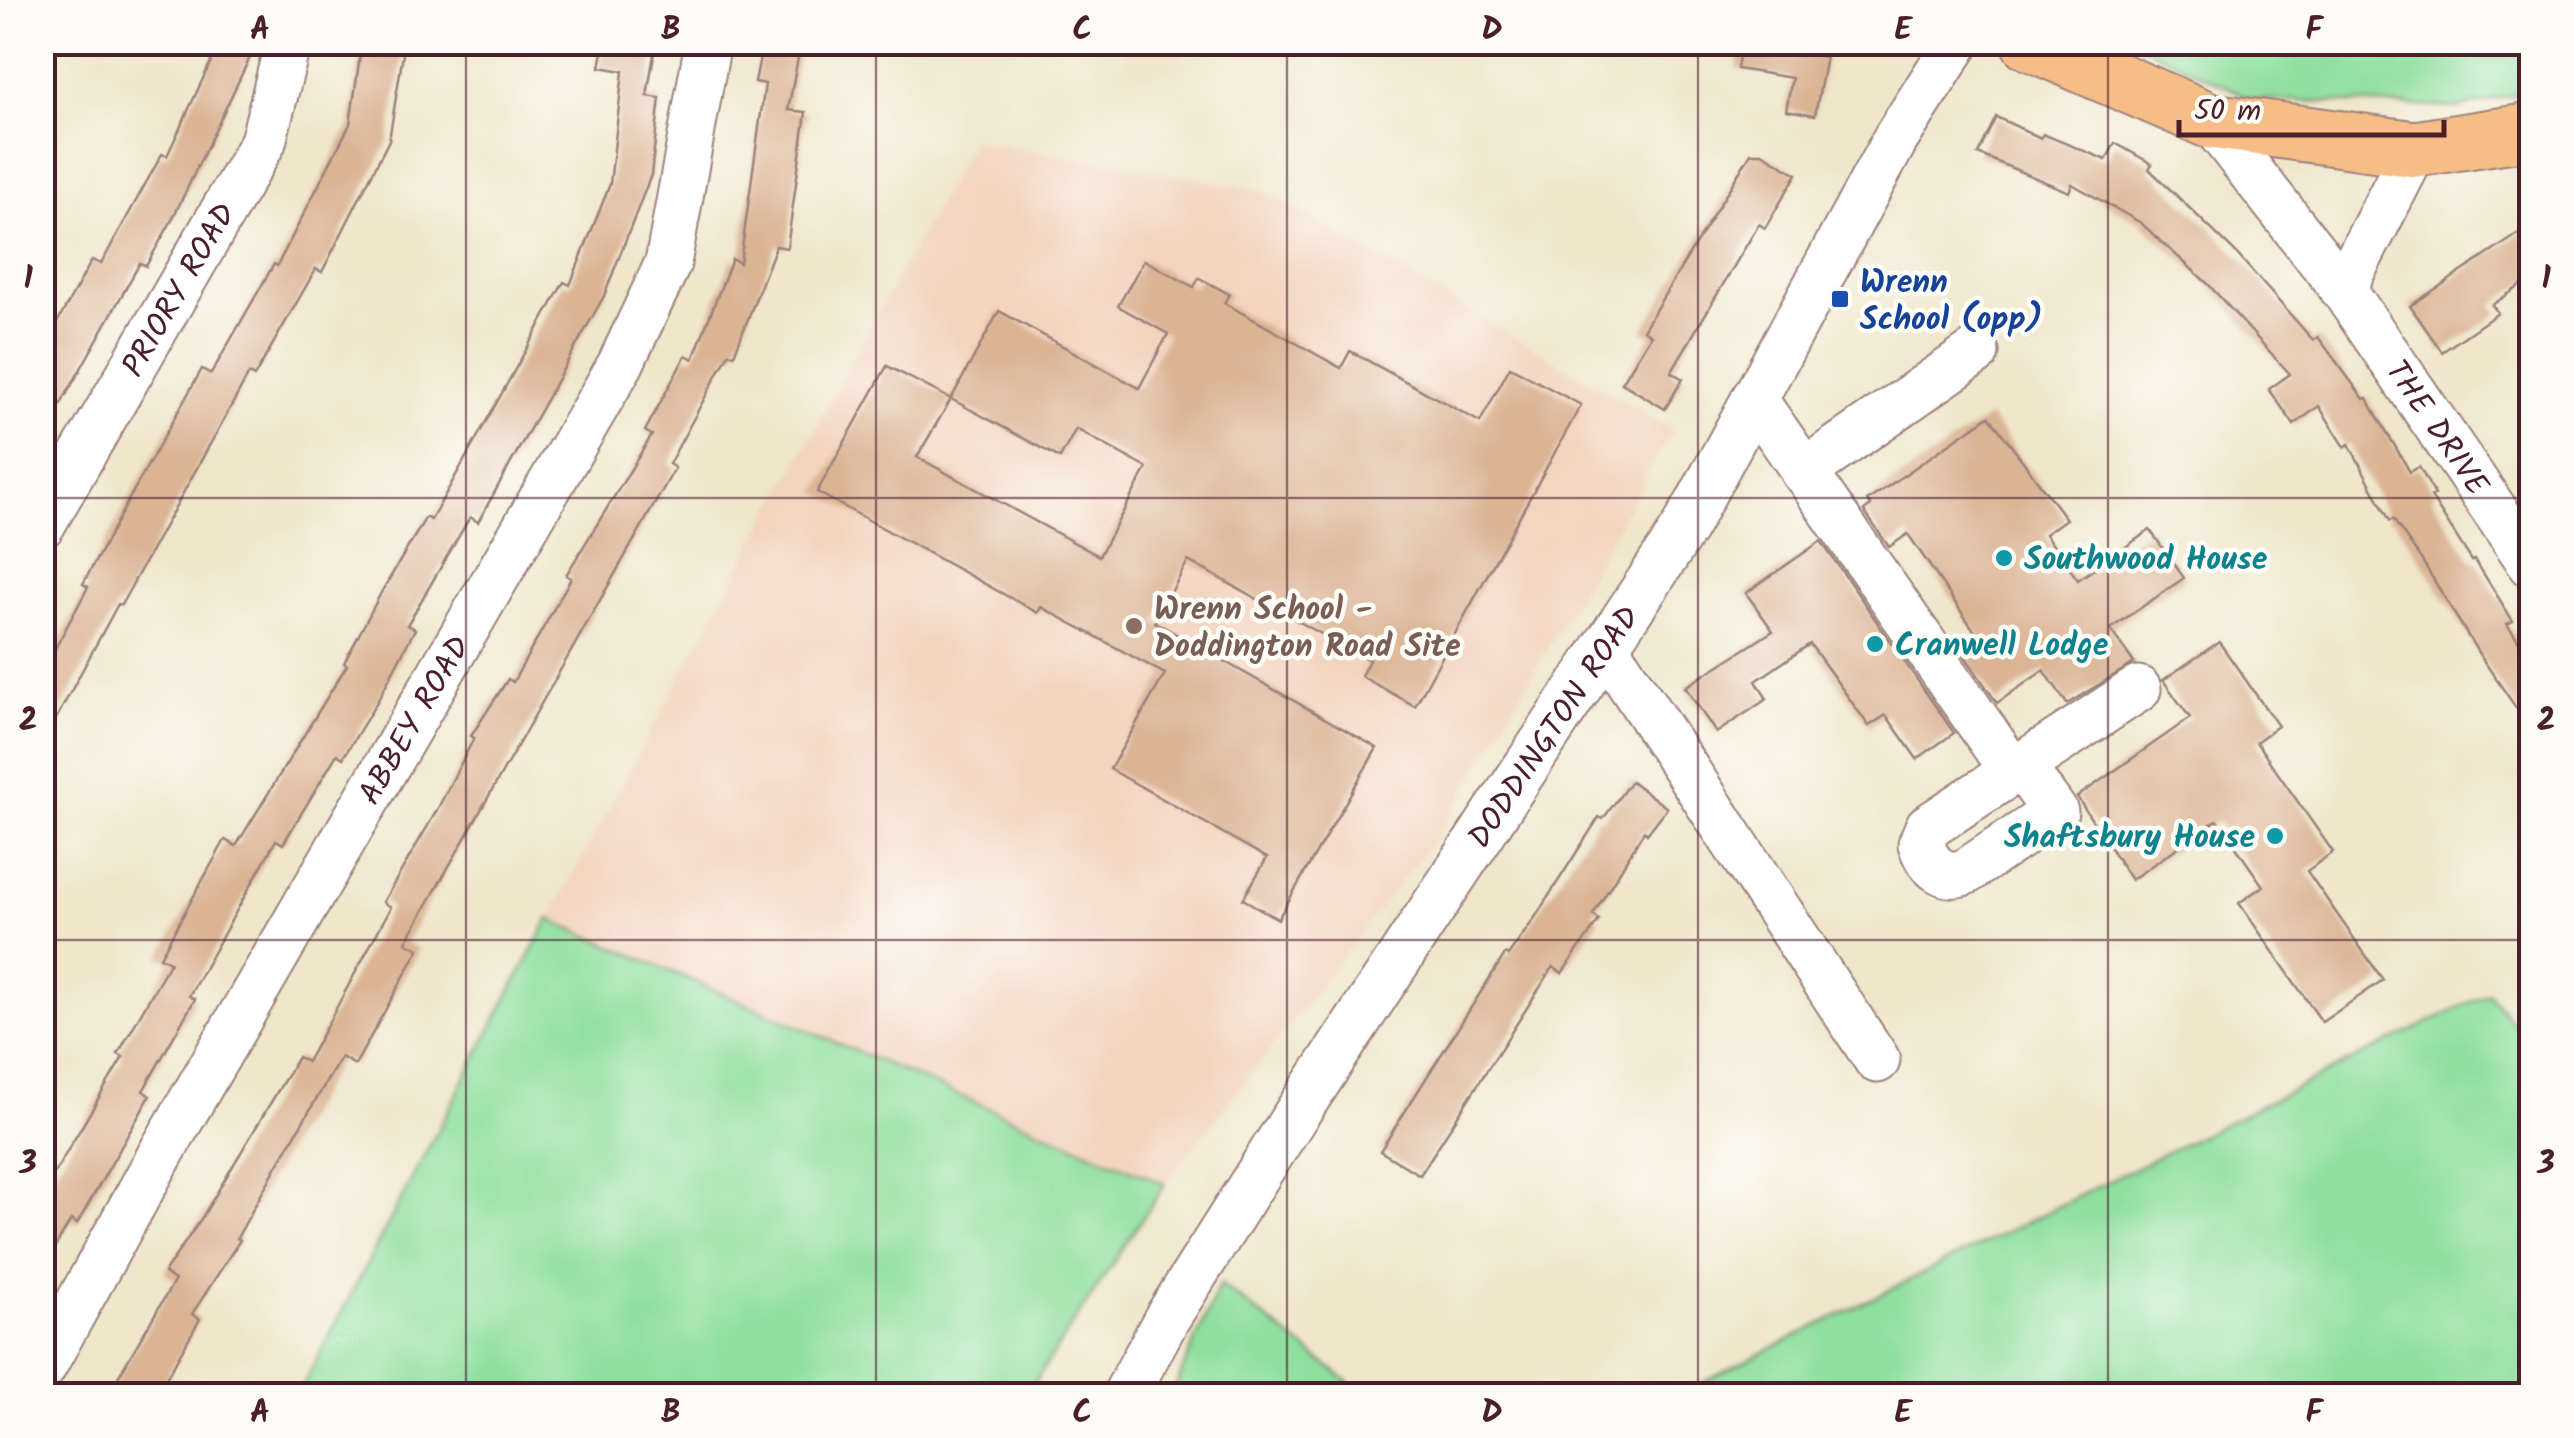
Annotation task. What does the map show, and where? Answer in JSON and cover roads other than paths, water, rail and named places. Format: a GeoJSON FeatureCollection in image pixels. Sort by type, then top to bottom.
{"type":"FeatureCollection","features":[{"type":"Feature","properties":{"kind":"main road"},"geometry":{"type":"LineString","coordinates":[[2029,42],[2210,121],[2415,149],[2532,131]]}},
{"type":"Feature","properties":{"kind":"street","name":"PRIORY ROAD"},"geometry":{"type":"LineString","coordinates":[[42,526],[263,142],[288,42]]}},
{"type":"Feature","properties":{"kind":"street","name":"ABBEY ROAD"},"geometry":{"type":"LineString","coordinates":[[42,1369],[164,1148],[620,364],[668,263],[708,42]]}},
{"type":"Feature","properties":{"kind":"street","name":"DODDINGTON ROAD"},"geometry":{"type":"LineString","coordinates":[[1125,1396],[1167,1318],[1295,1116],[1684,527],[1896,138],[1957,42]]}},
{"type":"Feature","properties":{"kind":"street","name":"THE DRIVE"},"geometry":{"type":"LineString","coordinates":[[2210,121],[2344,289],[2532,566]]}},
{"type":"Feature","properties":{"kind":"street"},"geometry":{"type":"LineString","coordinates":[[2344,289],[2415,149]]}},
{"type":"Feature","properties":{"kind":"street"},"geometry":{"type":"LineString","coordinates":[[1803,472],[1976,352]]}},
{"type":"Feature","properties":{"kind":"street"},"geometry":{"type":"LineString","coordinates":[[1754,400],[2017,769],[2138,689]]}},
{"type":"Feature","properties":{"kind":"street"},"geometry":{"type":"LineString","coordinates":[[1606,648],[1877,1060]]}},
{"type":"Feature","properties":{"kind":"place","name":"Wrenn School (opp)"},"geometry":{"type":"Point","coordinates":[1840,299]}},
{"type":"Feature","properties":{"kind":"place","name":"Southwood House"},"geometry":{"type":"Point","coordinates":[2004,558]}},
{"type":"Feature","properties":{"kind":"place","name":"Wrenn School - Doddington Road Site"},"geometry":{"type":"Point","coordinates":[1134,626]}},
{"type":"Feature","properties":{"kind":"place","name":"Cranwell Lodge"},"geometry":{"type":"Point","coordinates":[1875,644]}},
{"type":"Feature","properties":{"kind":"place","name":"Shaftsbury House"},"geometry":{"type":"Point","coordinates":[2275,836]}}]}
